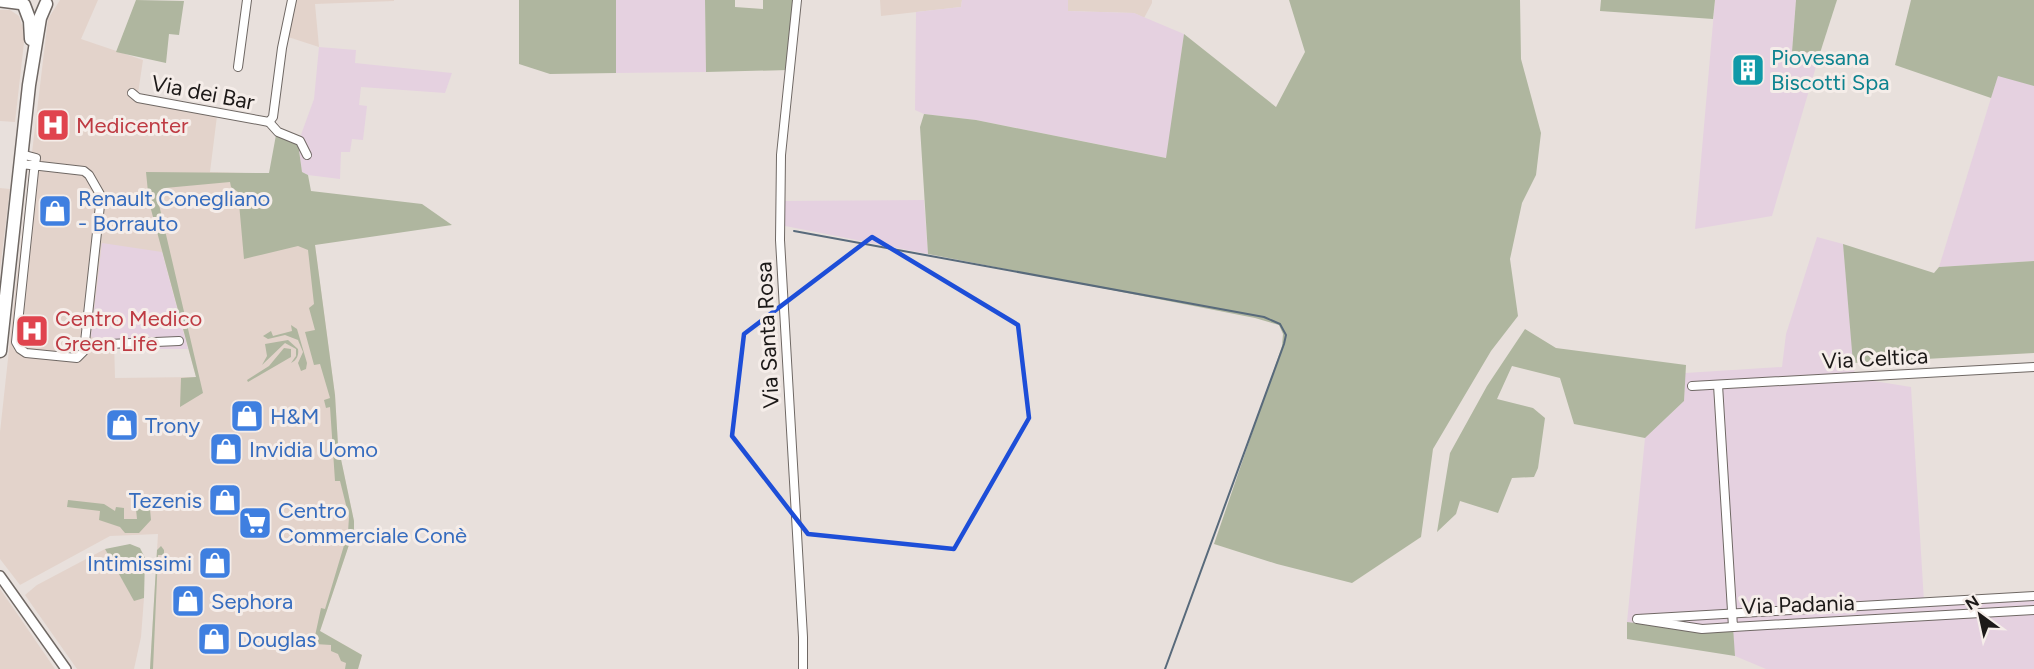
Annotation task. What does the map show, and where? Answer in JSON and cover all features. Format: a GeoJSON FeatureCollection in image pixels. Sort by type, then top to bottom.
{"type":"FeatureCollection","features":[{"type":"Feature","properties":{"kind":"main road"},"geometry":{"type":"LineString","coordinates":[[21,3],[34,8],[48,2]]}},
{"type":"Feature","properties":{"kind":"main road"},"geometry":{"type":"LineString","coordinates":[[0,351],[29,85],[40,18],[48,2]]}},
{"type":"Feature","properties":{"kind":"main road"},"geometry":{"type":"LineString","coordinates":[[21,3],[31,26],[29,85]]}},
{"type":"Feature","properties":{"kind":"street"},"geometry":{"type":"LineString","coordinates":[[238,67],[247,0]]}},
{"type":"Feature","properties":{"kind":"street","name":"Via dei Bar"},"geometry":{"type":"LineString","coordinates":[[269,122],[273,117],[292,0]]}},
{"type":"Feature","properties":{"kind":"street","name":"Via Santa Rosa"},"geometry":{"type":"LineString","coordinates":[[797,0],[781,155],[780,240],[803,669]]}},
{"type":"Feature","properties":{"kind":"street"},"geometry":{"type":"LineString","coordinates":[[0,2],[21,3]]}},
{"type":"Feature","properties":{"kind":"street","name":"Via dei Bar"},"geometry":{"type":"LineString","coordinates":[[132,93],[138,98],[269,122],[278,132],[300,141],[307,155]]}},
{"type":"Feature","properties":{"kind":"street"},"geometry":{"type":"LineString","coordinates":[[21,159],[35,166],[84,171],[89,175],[101,196],[85,345],[83,354],[74,358],[22,351],[16,342],[35,166]]}},
{"type":"Feature","properties":{"kind":"street"},"geometry":{"type":"LineString","coordinates":[[6,295],[21,296]]}},
{"type":"Feature","properties":{"kind":"street"},"geometry":{"type":"LineString","coordinates":[[85,345],[179,341]]}},
{"type":"Feature","properties":{"kind":"street","name":"Via Celtica"},"geometry":{"type":"LineString","coordinates":[[1692,386],[2034,367]]}},
{"type":"Feature","properties":{"kind":"street"},"geometry":{"type":"LineString","coordinates":[[1718,385],[1732,614],[1634,618],[1702,629],[1732,627]]}},
{"type":"Feature","properties":{"kind":"street"},"geometry":{"type":"LineString","coordinates":[[1,579],[66,669]]}},
{"type":"Feature","properties":{"kind":"street","name":"Via Padania"},"geometry":{"type":"LineString","coordinates":[[2034,596],[1732,614],[1732,627],[2034,610]]}},
{"type":"Feature","properties":{"kind":"street"},"geometry":{"type":"LineString","coordinates":[[1892,604],[1892,618]]}},
{"type":"Feature","properties":{"kind":"highlighted area"},"geometry":{"type":"Polygon","coordinates":[[[872,237],[1018,325],[1029,418],[954,549],[808,534],[732,436],[744,334],[872,237]]]}},
{"type":"Feature","properties":{"kind":"shaded area"},"geometry":{"type":"Polygon","coordinates":[[[60,0],[98,0],[81,39],[143,60],[137,100],[217,116],[210,172],[244,173],[315,245],[335,395],[338,445],[354,521],[354,530],[320,631],[362,655],[358,669],[150,669],[158,534],[110,536],[20,585],[0,559],[0,432],[48,19],[60,0]],[[162,252],[114,340],[115,378],[196,377],[162,252]]]}},
{"type":"Feature","properties":{"kind":"shaded area"},"geometry":{"type":"Polygon","coordinates":[[[294,0],[394,1],[315,4],[319,47],[285,36],[294,0]]]}},
{"type":"Feature","properties":{"kind":"shaded area"},"geometry":{"type":"Polygon","coordinates":[[[616,0],[705,0],[706,72],[616,73],[616,0]]]}},
{"type":"Feature","properties":{"kind":"shaded area"},"geometry":{"type":"Polygon","coordinates":[[[880,0],[962,0],[961,7],[881,16],[880,0]]]}},
{"type":"Feature","properties":{"kind":"shaded area"},"geometry":{"type":"Polygon","coordinates":[[[962,0],[1068,0],[1068,11],[1134,13],[1184,34],[1167,158],[976,120],[924,114],[915,110],[916,12],[961,7],[962,0]]]}},
{"type":"Feature","properties":{"kind":"shaded area"},"geometry":{"type":"Polygon","coordinates":[[[1068,0],[1152,0],[1152,3],[1144,18],[1134,13],[1068,11],[1068,0]]]}},
{"type":"Feature","properties":{"kind":"shaded area"},"geometry":{"type":"Polygon","coordinates":[[[1715,0],[1796,0],[1792,52],[1820,53],[1772,216],[1695,229],[1715,0]]]}},
{"type":"Feature","properties":{"kind":"shaded area"},"geometry":{"type":"Polygon","coordinates":[[[0,10],[10,10],[19,16],[25,34],[15,122],[0,121],[0,10]]]}},
{"type":"Feature","properties":{"kind":"shaded area"},"geometry":{"type":"Polygon","coordinates":[[[319,47],[356,50],[355,63],[452,73],[445,93],[361,87],[359,105],[367,106],[363,140],[352,139],[350,152],[341,152],[340,179],[308,175],[302,172],[298,143],[314,99],[319,47]]]}},
{"type":"Feature","properties":{"kind":"shaded area"},"geometry":{"type":"Polygon","coordinates":[[[1998,75],[2034,86],[2034,261],[1939,267],[1998,75]]]}},
{"type":"Feature","properties":{"kind":"shaded area"},"geometry":{"type":"Polygon","coordinates":[[[0,188],[10,189],[0,270],[0,188]]]}},
{"type":"Feature","properties":{"kind":"shaded area"},"geometry":{"type":"Polygon","coordinates":[[[924,200],[928,254],[780,225],[781,201],[924,200]]]}},
{"type":"Feature","properties":{"kind":"shaded area"},"geometry":{"type":"Polygon","coordinates":[[[1817,237],[1843,244],[1855,378],[1911,387],[1924,602],[2034,596],[2034,669],[1766,669],[1735,656],[1732,627],[1697,631],[1627,622],[1645,438],[1684,401],[1685,373],[1782,367],[1786,334],[1817,237]]]}},
{"type":"Feature","properties":{"kind":"shaded area"},"geometry":{"type":"Polygon","coordinates":[[[102,243],[162,252],[188,349],[115,349],[114,340],[96,341],[91,336],[102,243]]]}},
{"type":"Feature","properties":{"kind":"shaded area"},"geometry":{"type":"Polygon","coordinates":[[[105,549],[134,600],[144,598],[141,637],[134,669],[77,669],[25,595],[37,585],[105,549]]]}},
{"type":"Feature","properties":{"kind":"shaded area"},"geometry":{"type":"Polygon","coordinates":[[[0,589],[16,612],[55,669],[0,669],[0,589]]]}},
{"type":"Feature","properties":{"kind":"green space"},"geometry":{"type":"Polygon","coordinates":[[[136,0],[184,1],[179,35],[169,34],[166,63],[116,52],[136,0]]]}},
{"type":"Feature","properties":{"kind":"green space"},"geometry":{"type":"Polygon","coordinates":[[[519,0],[616,0],[616,73],[550,74],[519,64],[519,0]]]}},
{"type":"Feature","properties":{"kind":"green space"},"geometry":{"type":"Polygon","coordinates":[[[705,0],[735,0],[735,7],[763,9],[763,0],[797,0],[789,70],[706,72],[705,0]]]}},
{"type":"Feature","properties":{"kind":"green space"},"geometry":{"type":"Polygon","coordinates":[[[1289,0],[1520,0],[1521,59],[1541,133],[1536,175],[1522,203],[1510,259],[1518,316],[1491,351],[1433,449],[1421,537],[1352,583],[1277,564],[1214,544],[1282,346],[1283,334],[1279,325],[1255,318],[928,254],[920,127],[924,114],[976,120],[1166,158],[1184,34],[1276,107],[1305,52],[1289,0]]]}},
{"type":"Feature","properties":{"kind":"green space"},"geometry":{"type":"Polygon","coordinates":[[[1601,0],[1715,0],[1713,19],[1600,11],[1601,0]]]}},
{"type":"Feature","properties":{"kind":"green space"},"geometry":{"type":"Polygon","coordinates":[[[1796,0],[1837,0],[1820,53],[1792,52],[1796,0]]]}},
{"type":"Feature","properties":{"kind":"green space"},"geometry":{"type":"Polygon","coordinates":[[[1911,0],[2034,0],[2034,86],[1998,76],[1991,98],[1895,65],[1911,0]]]}},
{"type":"Feature","properties":{"kind":"green space"},"geometry":{"type":"Polygon","coordinates":[[[276,135],[298,143],[302,172],[308,175],[311,191],[422,204],[452,225],[315,245],[335,395],[338,445],[354,521],[354,530],[320,631],[362,655],[358,669],[345,669],[346,663],[341,661],[338,654],[331,651],[331,645],[315,644],[312,650],[321,608],[325,609],[348,532],[349,517],[340,481],[335,481],[330,407],[326,408],[324,400],[330,398],[320,364],[314,365],[305,332],[315,330],[309,308],[314,304],[308,250],[298,246],[244,259],[238,192],[231,187],[230,182],[165,188],[157,196],[203,393],[180,407],[181,378],[196,377],[149,202],[146,172],[269,173],[276,135]]]}},
{"type":"Feature","properties":{"kind":"green space"},"geometry":{"type":"Polygon","coordinates":[[[1843,244],[1934,273],[1939,267],[2034,261],[2034,353],[1853,363],[1843,244]]]}},
{"type":"Feature","properties":{"kind":"green space"},"geometry":{"type":"Polygon","coordinates":[[[291,325],[297,329],[307,363],[306,369],[301,371],[298,363],[303,352],[298,340],[285,335],[268,339],[263,336],[271,331],[273,336],[292,331],[291,325]]]}},
{"type":"Feature","properties":{"kind":"green space"},"geometry":{"type":"Polygon","coordinates":[[[1525,329],[1556,348],[1686,365],[1684,401],[1645,438],[1574,424],[1560,378],[1512,366],[1497,399],[1533,408],[1545,418],[1538,468],[1534,477],[1512,478],[1498,513],[1460,501],[1456,514],[1437,532],[1450,453],[1487,386],[1525,329]]]}},
{"type":"Feature","properties":{"kind":"green space"},"geometry":{"type":"Polygon","coordinates":[[[288,340],[298,349],[295,360],[291,363],[296,356],[296,349],[285,343],[262,365],[267,356],[265,344],[288,340]]]}},
{"type":"Feature","properties":{"kind":"green space"},"geometry":{"type":"Polygon","coordinates":[[[284,348],[291,349],[291,357],[248,382],[247,380],[269,366],[284,348]]]}},
{"type":"Feature","properties":{"kind":"green space"},"geometry":{"type":"Polygon","coordinates":[[[68,500],[104,504],[115,511],[116,507],[124,508],[124,519],[137,519],[136,509],[150,509],[151,520],[139,533],[125,533],[120,527],[99,520],[100,511],[67,507],[68,500]]]}},
{"type":"Feature","properties":{"kind":"green space"},"geometry":{"type":"Polygon","coordinates":[[[130,544],[140,548],[145,558],[144,598],[134,601],[105,549],[130,544]]]}},
{"type":"Feature","properties":{"kind":"green space"},"geometry":{"type":"Polygon","coordinates":[[[161,546],[164,555],[158,555],[153,669],[150,669],[157,550],[161,546]]]}},
{"type":"Feature","properties":{"kind":"green space"},"geometry":{"type":"Polygon","coordinates":[[[1627,622],[1697,631],[1733,627],[1735,656],[1627,639],[1627,622]]]}},
{"type":"Feature","properties":{"kind":"waterway"},"geometry":{"type":"LineString","coordinates":[[794,231],[1264,317],[1280,324],[1286,335],[1284,344],[1165,669]]}},
{"type":"Feature","properties":{"kind":"place","name":"Piovesana Biscotti Spa"},"geometry":{"type":"Point","coordinates":[1748,70]}},
{"type":"Feature","properties":{"kind":"place","name":"Medicenter"},"geometry":{"type":"Point","coordinates":[53,125]}},
{"type":"Feature","properties":{"kind":"place","name":"Renault Conegliano - Borrauto"},"geometry":{"type":"Point","coordinates":[55,211]}},
{"type":"Feature","properties":{"kind":"place","name":"Centro Medico Green Life"},"geometry":{"type":"Point","coordinates":[32,331]}},
{"type":"Feature","properties":{"kind":"place","name":"H&M"},"geometry":{"type":"Point","coordinates":[247,416]}},
{"type":"Feature","properties":{"kind":"place","name":"Trony"},"geometry":{"type":"Point","coordinates":[122,425]}},
{"type":"Feature","properties":{"kind":"place","name":"Invidia Uomo"},"geometry":{"type":"Point","coordinates":[226,449]}},
{"type":"Feature","properties":{"kind":"place","name":"Tezenis"},"geometry":{"type":"Point","coordinates":[225,500]}},
{"type":"Feature","properties":{"kind":"place","name":"Centro Commerciale Conè"},"geometry":{"type":"Point","coordinates":[255,523]}},
{"type":"Feature","properties":{"kind":"place","name":"Intimissimi"},"geometry":{"type":"Point","coordinates":[215,563]}},
{"type":"Feature","properties":{"kind":"place","name":"Sephora"},"geometry":{"type":"Point","coordinates":[188,601]}},
{"type":"Feature","properties":{"kind":"place","name":"Douglas"},"geometry":{"type":"Point","coordinates":[214,639]}}]}
